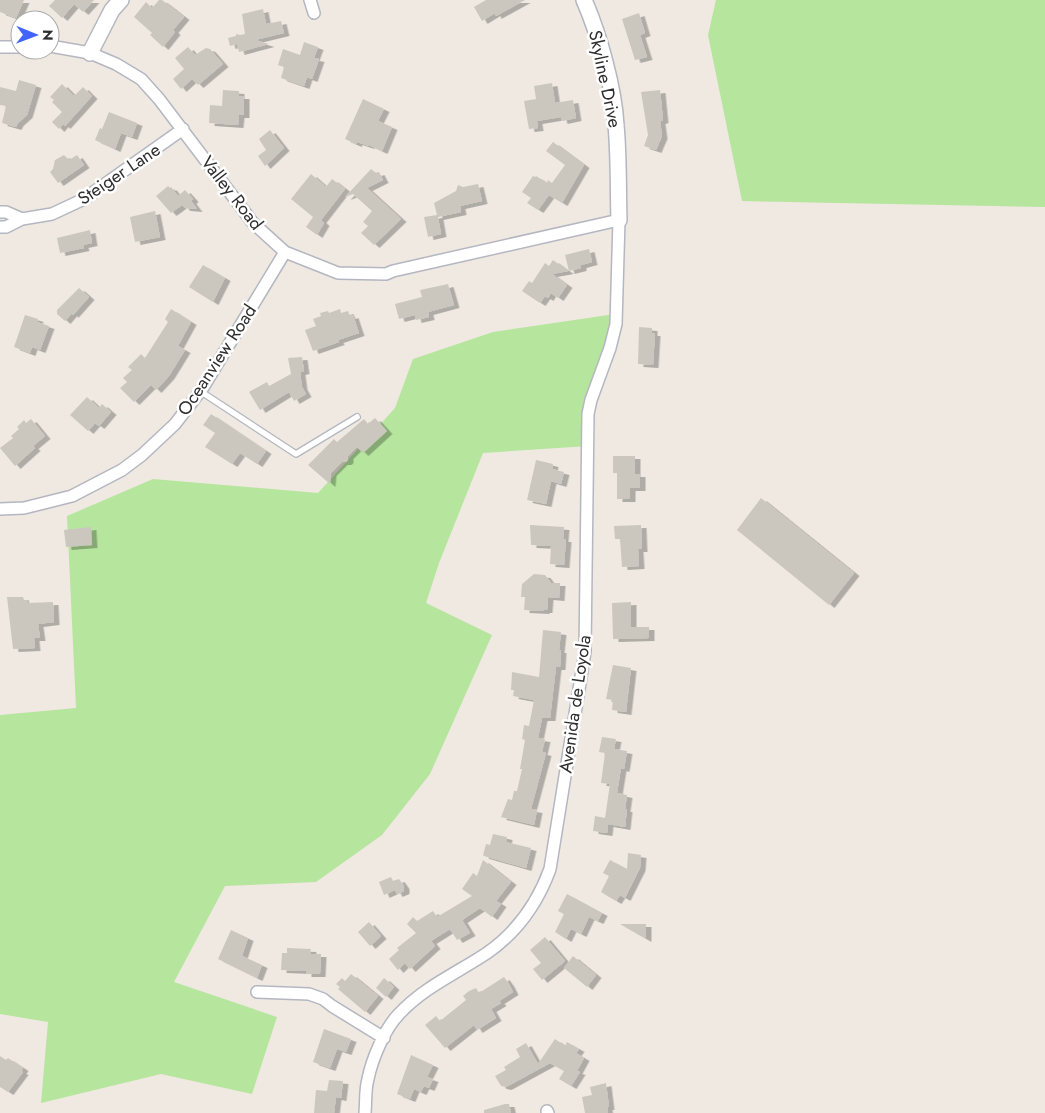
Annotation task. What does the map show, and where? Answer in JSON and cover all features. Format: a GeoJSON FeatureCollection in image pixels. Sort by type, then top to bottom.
{"type":"FeatureCollection","features":[{"type":"Feature","properties":{"kind":"street"},"geometry":{"type":"LineString","coordinates":[[90,53],[112,10],[121,0]]}},
{"type":"Feature","properties":{"kind":"street"},"geometry":{"type":"LineString","coordinates":[[310,0],[314,13]]}},
{"type":"Feature","properties":{"kind":"street","name":"Skyline Drive"},"geometry":{"type":"LineString","coordinates":[[584,0],[598,38],[612,95],[616,124],[619,220]]}},
{"type":"Feature","properties":{"kind":"street","name":"Valley Road"},"geometry":{"type":"LineString","coordinates":[[60,48],[90,53],[116,64],[141,80],[159,99],[253,224],[285,252],[338,273],[386,274],[393,270],[619,220]]}},
{"type":"Feature","properties":{"kind":"street","name":"Steiger Lane"},"geometry":{"type":"LineString","coordinates":[[0,228],[6,228],[22,219],[52,214],[84,200],[183,130]]}},
{"type":"Feature","properties":{"kind":"street","name":"Steiger Lane"},"geometry":{"type":"LineString","coordinates":[[0,212],[6,212],[22,219]]}},
{"type":"Feature","properties":{"kind":"street","name":"Avenida de Loyola"},"geometry":{"type":"LineString","coordinates":[[365,1113],[368,1079],[384,1038],[398,1015],[418,995],[488,952],[514,930],[526,915],[545,883],[550,868],[585,652],[588,414],[616,324],[619,220]]}},
{"type":"Feature","properties":{"kind":"street","name":"Oceanview Road"},"geometry":{"type":"LineString","coordinates":[[0,509],[24,508],[72,496],[122,470],[142,455],[175,424],[200,391],[285,252]]}},
{"type":"Feature","properties":{"kind":"street"},"geometry":{"type":"LineString","coordinates":[[258,992],[309,994],[323,999],[384,1038]]}},
{"type":"Feature","properties":{"kind":"lane"},"geometry":{"type":"LineString","coordinates":[[200,391],[296,454],[357,417]]}},
{"type":"Feature","properties":{"kind":"green space"},"geometry":{"type":"Polygon","coordinates":[[[716,0],[1045,0],[1045,207],[742,201],[708,35],[716,0]]]}},
{"type":"Feature","properties":{"kind":"green space"},"geometry":{"type":"Polygon","coordinates":[[[622,313],[591,400],[588,446],[483,453],[439,563],[426,603],[492,635],[430,774],[382,835],[316,882],[225,886],[174,982],[277,1017],[252,1094],[161,1074],[41,1103],[48,1022],[0,1014],[0,715],[76,708],[67,516],[153,479],[318,493],[395,408],[413,359],[493,332],[622,313]]]}},
{"type":"Feature","properties":{"kind":"building"},"geometry":{"type":"Polygon","coordinates":[[[0,0],[24,0],[20,10],[10,10],[10,16],[0,12],[0,0]]]}},
{"type":"Feature","properties":{"kind":"building"},"geometry":{"type":"Polygon","coordinates":[[[55,0],[94,0],[83,12],[74,4],[62,18],[60,10],[53,10],[49,6],[55,0]]]}},
{"type":"Feature","properties":{"kind":"building"},"geometry":{"type":"Polygon","coordinates":[[[159,0],[162,0],[184,17],[173,30],[175,32],[163,47],[150,35],[152,33],[134,17],[146,2],[152,8],[159,0]]]}},
{"type":"Feature","properties":{"kind":"building"},"geometry":{"type":"Polygon","coordinates":[[[486,0],[525,0],[496,16],[495,13],[482,21],[474,7],[486,0]]]}},
{"type":"Feature","properties":{"kind":"building"},"geometry":{"type":"Polygon","coordinates":[[[263,9],[266,24],[281,21],[284,33],[255,40],[269,44],[239,52],[237,44],[230,46],[228,38],[236,36],[236,34],[245,34],[242,14],[263,9]]]}},
{"type":"Feature","properties":{"kind":"building"},"geometry":{"type":"Polygon","coordinates":[[[639,13],[645,33],[640,35],[647,57],[635,60],[622,19],[639,13]]]}},
{"type":"Feature","properties":{"kind":"building"},"geometry":{"type":"Polygon","coordinates":[[[304,42],[318,47],[314,58],[319,59],[312,79],[307,77],[304,86],[281,78],[284,67],[278,65],[283,49],[300,55],[304,42]]]}},
{"type":"Feature","properties":{"kind":"building"},"geometry":{"type":"Polygon","coordinates":[[[188,47],[195,55],[206,48],[210,49],[223,64],[198,85],[192,79],[181,89],[173,79],[184,69],[175,58],[188,47]]]}},
{"type":"Feature","properties":{"kind":"building"},"geometry":{"type":"Polygon","coordinates":[[[19,80],[36,85],[27,115],[16,127],[2,123],[6,106],[0,105],[0,87],[16,91],[19,80]]]}},
{"type":"Feature","properties":{"kind":"building"},"geometry":{"type":"Polygon","coordinates":[[[552,83],[555,103],[573,100],[576,118],[562,121],[561,117],[537,121],[538,128],[529,129],[524,101],[536,99],[534,86],[552,83]]]}},
{"type":"Feature","properties":{"kind":"building"},"geometry":{"type":"Polygon","coordinates":[[[62,84],[74,96],[83,87],[92,96],[65,126],[63,124],[59,129],[52,122],[62,112],[52,102],[54,100],[50,97],[62,84]]]}},
{"type":"Feature","properties":{"kind":"building"},"geometry":{"type":"Polygon","coordinates":[[[223,90],[239,91],[239,96],[244,96],[244,115],[239,115],[238,125],[209,123],[210,105],[222,106],[223,90]]]}},
{"type":"Feature","properties":{"kind":"building"},"geometry":{"type":"Polygon","coordinates":[[[660,90],[663,120],[660,121],[662,136],[656,150],[644,146],[648,135],[641,92],[660,90]]]}},
{"type":"Feature","properties":{"kind":"building"},"geometry":{"type":"Polygon","coordinates":[[[363,99],[384,109],[378,121],[392,127],[382,151],[369,145],[357,142],[356,144],[345,139],[363,99]]]}},
{"type":"Feature","properties":{"kind":"building"},"geometry":{"type":"Polygon","coordinates":[[[109,112],[137,123],[132,137],[121,133],[115,149],[95,140],[109,112]]]}},
{"type":"Feature","properties":{"kind":"building"},"geometry":{"type":"Polygon","coordinates":[[[270,130],[284,148],[265,166],[258,156],[266,150],[259,139],[270,130]]]}},
{"type":"Feature","properties":{"kind":"building"},"geometry":{"type":"Polygon","coordinates":[[[553,142],[584,165],[562,203],[549,195],[538,210],[527,203],[531,198],[522,192],[533,176],[547,183],[548,180],[552,183],[565,165],[546,151],[553,142]]]}},
{"type":"Feature","properties":{"kind":"building"},"geometry":{"type":"Polygon","coordinates":[[[64,155],[69,160],[77,155],[84,165],[58,183],[50,172],[53,169],[55,160],[64,155]]]}},
{"type":"Feature","properties":{"kind":"building"},"geometry":{"type":"Polygon","coordinates":[[[371,169],[376,173],[379,172],[383,180],[367,188],[401,219],[374,245],[361,233],[368,226],[363,222],[372,211],[353,194],[345,197],[371,169]]]}},
{"type":"Feature","properties":{"kind":"building"},"geometry":{"type":"Polygon","coordinates":[[[311,174],[326,187],[332,179],[345,189],[321,220],[324,223],[317,235],[306,227],[313,217],[291,199],[311,174]]]}},
{"type":"Feature","properties":{"kind":"building"},"geometry":{"type":"Polygon","coordinates":[[[478,184],[482,201],[460,206],[461,212],[438,217],[441,234],[428,237],[424,217],[437,215],[434,203],[456,191],[458,185],[463,187],[478,184]]]}},
{"type":"Feature","properties":{"kind":"building"},"geometry":{"type":"Polygon","coordinates":[[[168,186],[178,196],[185,190],[193,199],[191,201],[197,209],[185,208],[182,205],[171,213],[156,196],[168,186]]]}},
{"type":"Feature","properties":{"kind":"building"},"geometry":{"type":"Polygon","coordinates":[[[155,211],[160,237],[135,242],[130,217],[155,211]]]}},
{"type":"Feature","properties":{"kind":"building"},"geometry":{"type":"Polygon","coordinates":[[[90,230],[92,243],[83,245],[84,248],[60,253],[57,238],[90,230]]]}},
{"type":"Feature","properties":{"kind":"building"},"geometry":{"type":"Polygon","coordinates":[[[589,249],[592,262],[581,265],[581,268],[569,271],[565,255],[589,249]]]}},
{"type":"Feature","properties":{"kind":"building"},"geometry":{"type":"Polygon","coordinates":[[[553,260],[568,271],[552,274],[567,285],[558,298],[551,293],[548,298],[545,296],[540,303],[522,291],[529,281],[532,283],[545,263],[549,266],[553,260]]]}},
{"type":"Feature","properties":{"kind":"building"},"geometry":{"type":"Polygon","coordinates":[[[203,265],[225,278],[213,302],[189,287],[203,265]]]}},
{"type":"Feature","properties":{"kind":"building"},"geometry":{"type":"Polygon","coordinates":[[[448,284],[454,305],[428,312],[429,317],[416,320],[415,315],[399,319],[395,304],[422,297],[420,290],[448,284]]]}},
{"type":"Feature","properties":{"kind":"building"},"geometry":{"type":"Polygon","coordinates":[[[79,288],[89,297],[65,321],[57,314],[57,310],[79,288]]]}},
{"type":"Feature","properties":{"kind":"building"},"geometry":{"type":"Polygon","coordinates":[[[171,309],[191,322],[178,346],[185,350],[169,376],[156,390],[151,385],[134,402],[120,388],[127,382],[123,378],[132,370],[128,367],[141,354],[145,358],[168,322],[165,319],[171,309]]]}},
{"type":"Feature","properties":{"kind":"building"},"geometry":{"type":"Polygon","coordinates":[[[340,309],[341,313],[348,311],[350,316],[353,315],[359,333],[313,351],[305,330],[316,326],[313,319],[321,316],[320,313],[328,311],[329,313],[340,309]]]}},
{"type":"Feature","properties":{"kind":"building"},"geometry":{"type":"Polygon","coordinates":[[[25,315],[38,319],[37,322],[49,326],[40,350],[32,347],[30,353],[14,347],[25,315]]]}},
{"type":"Feature","properties":{"kind":"building"},"geometry":{"type":"Polygon","coordinates":[[[639,327],[652,328],[652,333],[655,333],[653,365],[638,364],[639,327]]]}},
{"type":"Feature","properties":{"kind":"building"},"geometry":{"type":"Polygon","coordinates":[[[302,357],[304,371],[300,372],[302,387],[306,394],[294,401],[289,392],[260,410],[249,392],[267,382],[269,386],[291,374],[288,358],[302,357]]]}},
{"type":"Feature","properties":{"kind":"building"},"geometry":{"type":"Polygon","coordinates":[[[87,397],[99,408],[102,404],[111,412],[99,426],[95,423],[88,431],[70,415],[87,397]]]}},
{"type":"Feature","properties":{"kind":"building"},"geometry":{"type":"Polygon","coordinates":[[[211,414],[266,451],[257,464],[240,453],[232,464],[205,447],[215,433],[203,425],[211,414]]]}},
{"type":"Feature","properties":{"kind":"building"},"geometry":{"type":"Polygon","coordinates":[[[375,418],[387,431],[363,453],[357,447],[348,456],[346,462],[342,462],[331,473],[330,484],[308,465],[334,439],[337,442],[364,419],[368,424],[375,418]]]}},
{"type":"Feature","properties":{"kind":"building"},"geometry":{"type":"Polygon","coordinates":[[[31,419],[45,436],[15,466],[0,448],[13,438],[11,436],[19,429],[17,427],[24,420],[26,423],[31,419]]]}},
{"type":"Feature","properties":{"kind":"building"},"geometry":{"type":"Polygon","coordinates":[[[613,456],[635,456],[635,474],[640,474],[640,488],[630,488],[630,499],[617,499],[617,473],[613,473],[613,456]]]}},
{"type":"Feature","properties":{"kind":"building"},"geometry":{"type":"Polygon","coordinates":[[[536,460],[553,464],[552,469],[564,472],[561,484],[551,481],[546,504],[527,500],[536,460]]]}},
{"type":"Feature","properties":{"kind":"building"},"geometry":{"type":"Polygon","coordinates":[[[761,498],[854,573],[829,605],[737,530],[761,498]]]}},
{"type":"Feature","properties":{"kind":"building"},"geometry":{"type":"Polygon","coordinates":[[[530,525],[564,527],[563,539],[566,539],[564,565],[550,564],[551,546],[531,545],[530,525]]]}},
{"type":"Feature","properties":{"kind":"building"},"geometry":{"type":"Polygon","coordinates":[[[641,525],[642,549],[638,549],[639,566],[622,567],[620,539],[615,539],[614,526],[641,525]]]}},
{"type":"Feature","properties":{"kind":"building"},"geometry":{"type":"Polygon","coordinates":[[[91,527],[92,545],[66,547],[64,530],[91,527]]]}},
{"type":"Feature","properties":{"kind":"building"},"geometry":{"type":"Polygon","coordinates":[[[534,574],[545,575],[551,583],[560,583],[559,598],[548,597],[547,610],[544,611],[524,610],[525,597],[521,597],[522,584],[534,574]]]}},
{"type":"Feature","properties":{"kind":"building"},"geometry":{"type":"Polygon","coordinates":[[[7,597],[23,597],[28,603],[53,602],[54,622],[38,624],[40,638],[34,638],[35,648],[13,649],[7,597]]]}},
{"type":"Feature","properties":{"kind":"building"},"geometry":{"type":"Polygon","coordinates":[[[631,602],[631,627],[649,627],[649,638],[613,639],[612,603],[631,602]]]}},
{"type":"Feature","properties":{"kind":"building"},"geometry":{"type":"Polygon","coordinates":[[[543,630],[561,632],[559,650],[561,650],[560,667],[556,667],[550,718],[542,718],[538,738],[545,739],[542,752],[546,753],[531,809],[537,810],[534,825],[501,817],[508,799],[512,800],[514,791],[517,791],[522,769],[520,769],[525,740],[522,739],[524,725],[529,726],[534,700],[513,696],[514,690],[511,690],[512,672],[539,677],[543,630]]]}},
{"type":"Feature","properties":{"kind":"building"},"geometry":{"type":"Polygon","coordinates":[[[613,665],[631,668],[626,712],[612,710],[613,700],[606,699],[613,665]]]}},
{"type":"Feature","properties":{"kind":"building"},"geometry":{"type":"Polygon","coordinates":[[[602,737],[616,739],[614,749],[627,751],[624,769],[621,768],[617,793],[627,795],[625,827],[608,824],[607,833],[593,831],[595,816],[605,818],[610,784],[601,783],[605,753],[599,752],[602,737]]]}},
{"type":"Feature","properties":{"kind":"building"},"geometry":{"type":"Polygon","coordinates":[[[493,834],[507,837],[506,842],[531,848],[526,868],[483,855],[486,844],[490,845],[493,834]]]}},
{"type":"Feature","properties":{"kind":"building"},"geometry":{"type":"Polygon","coordinates":[[[628,853],[641,855],[640,868],[625,898],[620,895],[616,901],[601,892],[609,876],[603,873],[610,860],[627,869],[628,853]]]}},
{"type":"Feature","properties":{"kind":"building"},"geometry":{"type":"Polygon","coordinates":[[[483,860],[511,882],[496,901],[501,904],[492,917],[480,908],[462,920],[470,933],[457,940],[450,929],[431,941],[435,946],[410,969],[405,963],[398,970],[389,959],[399,950],[397,948],[416,933],[407,924],[413,917],[417,921],[433,911],[437,917],[472,896],[462,889],[473,873],[477,876],[483,860]]]}},
{"type":"Feature","properties":{"kind":"building"},"geometry":{"type":"Polygon","coordinates":[[[391,877],[393,881],[399,879],[404,886],[404,891],[397,894],[395,890],[384,895],[379,882],[391,877]]]}},
{"type":"Feature","properties":{"kind":"building"},"geometry":{"type":"Polygon","coordinates":[[[567,894],[602,913],[598,921],[589,917],[581,934],[571,929],[566,939],[555,932],[564,914],[558,911],[567,894]]]}},
{"type":"Feature","properties":{"kind":"building"},"geometry":{"type":"Polygon","coordinates":[[[369,922],[381,936],[370,946],[358,932],[369,922]]]}},
{"type":"Feature","properties":{"kind":"building"},"geometry":{"type":"Polygon","coordinates":[[[620,924],[646,924],[646,939],[620,924]]]}},
{"type":"Feature","properties":{"kind":"building"},"geometry":{"type":"Polygon","coordinates":[[[231,930],[248,938],[242,956],[262,965],[257,978],[218,959],[231,930]]]}},
{"type":"Feature","properties":{"kind":"building"},"geometry":{"type":"Polygon","coordinates":[[[545,937],[565,961],[542,980],[533,969],[541,963],[530,950],[545,937]]]}},
{"type":"Feature","properties":{"kind":"building"},"geometry":{"type":"Polygon","coordinates":[[[287,948],[311,949],[310,954],[321,954],[320,974],[306,974],[306,971],[281,970],[282,953],[287,953],[287,948]]]}},
{"type":"Feature","properties":{"kind":"building"},"geometry":{"type":"Polygon","coordinates":[[[573,956],[596,975],[587,987],[564,968],[573,956]]]}},
{"type":"Feature","properties":{"kind":"building"},"geometry":{"type":"Polygon","coordinates":[[[351,974],[378,996],[365,1012],[338,989],[340,987],[336,984],[342,978],[345,981],[351,974]]]}},
{"type":"Feature","properties":{"kind":"building"},"geometry":{"type":"Polygon","coordinates":[[[504,977],[513,992],[491,1009],[496,1018],[477,1030],[474,1025],[445,1048],[425,1025],[436,1016],[440,1021],[466,1000],[463,996],[469,991],[476,988],[479,993],[504,977]]]}},
{"type":"Feature","properties":{"kind":"building"},"geometry":{"type":"Polygon","coordinates":[[[384,978],[394,987],[386,997],[376,988],[384,978]]]}},
{"type":"Feature","properties":{"kind":"building"},"geometry":{"type":"Polygon","coordinates":[[[324,1029],[351,1039],[346,1052],[337,1049],[330,1068],[313,1062],[324,1029]]]}},
{"type":"Feature","properties":{"kind":"building"},"geometry":{"type":"Polygon","coordinates":[[[555,1039],[565,1046],[567,1042],[579,1049],[576,1053],[584,1058],[577,1071],[580,1072],[571,1086],[559,1079],[564,1071],[550,1063],[506,1087],[501,1086],[495,1076],[506,1070],[504,1067],[520,1057],[516,1049],[526,1043],[538,1064],[555,1039]]]}},
{"type":"Feature","properties":{"kind":"building"},"geometry":{"type":"Polygon","coordinates":[[[411,1055],[433,1065],[427,1077],[433,1079],[429,1088],[424,1086],[421,1092],[414,1089],[410,1099],[397,1094],[411,1055]]]}},
{"type":"Feature","properties":{"kind":"building"},"geometry":{"type":"Polygon","coordinates":[[[0,1056],[6,1060],[8,1058],[23,1068],[21,1071],[23,1072],[8,1092],[0,1087],[0,1056]]]}},
{"type":"Feature","properties":{"kind":"building"},"geometry":{"type":"Polygon","coordinates":[[[329,1080],[343,1081],[341,1098],[336,1097],[334,1113],[314,1113],[316,1090],[327,1091],[329,1080]]]}},
{"type":"Feature","properties":{"kind":"building"},"geometry":{"type":"Polygon","coordinates":[[[606,1083],[608,1113],[585,1113],[582,1097],[592,1095],[590,1087],[606,1083]]]}},
{"type":"Feature","properties":{"kind":"building"},"geometry":{"type":"Polygon","coordinates":[[[509,1104],[511,1113],[484,1113],[484,1110],[509,1104]]]}}]}
